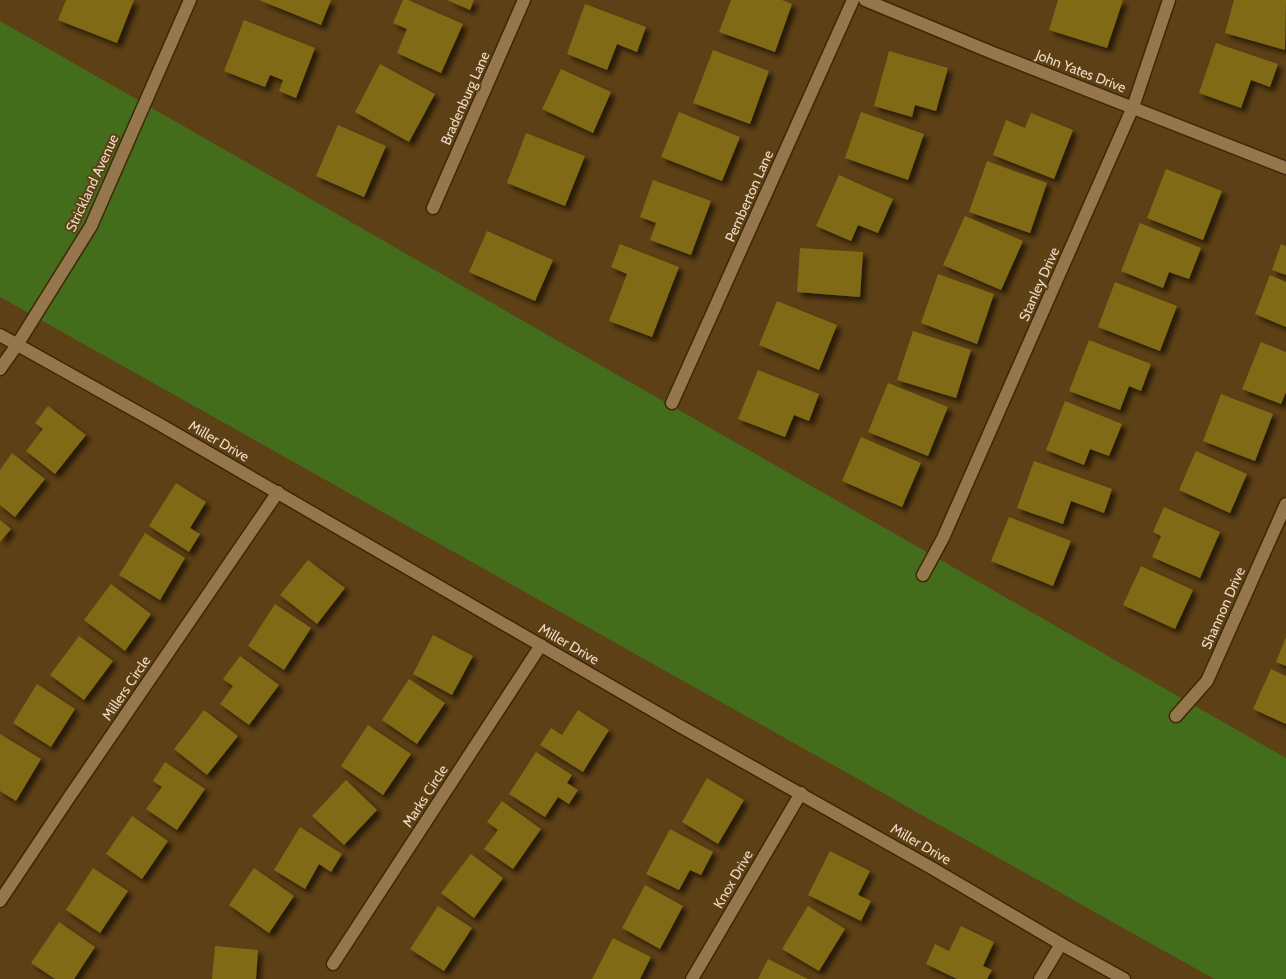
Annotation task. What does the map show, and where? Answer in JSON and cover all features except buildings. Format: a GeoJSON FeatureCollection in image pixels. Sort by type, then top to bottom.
{"type":"FeatureCollection","features":[{"type":"Feature","properties":{"kind":"street","name":"Strickland Avenue"},"geometry":{"type":"LineString","coordinates":[[0,369],[91,226],[190,0]]}},
{"type":"Feature","properties":{"kind":"street","name":"Bradenburg Lane"},"geometry":{"type":"LineString","coordinates":[[433,208],[524,0]]}},
{"type":"Feature","properties":{"kind":"street","name":"Pemberton Lane"},"geometry":{"type":"LineString","coordinates":[[672,403],[853,0]]}},
{"type":"Feature","properties":{"kind":"street","name":"John Yates Drive"},"geometry":{"type":"LineString","coordinates":[[865,0],[993,53],[1286,168]]}},
{"type":"Feature","properties":{"kind":"street","name":"Stanley Drive"},"geometry":{"type":"LineString","coordinates":[[923,574],[943,538],[1133,107],[1169,0]]}},
{"type":"Feature","properties":{"kind":"street","name":"Miller Drive"},"geometry":{"type":"LineString","coordinates":[[0,335],[278,492],[678,724],[1124,979]]}},
{"type":"Feature","properties":{"kind":"street","name":"Millers Circle"},"geometry":{"type":"LineString","coordinates":[[0,901],[278,492]]}},
{"type":"Feature","properties":{"kind":"street","name":"Shannon Drive"},"geometry":{"type":"LineString","coordinates":[[1176,716],[1207,681],[1286,504]]}},
{"type":"Feature","properties":{"kind":"street","name":"Marks Circle"},"geometry":{"type":"LineString","coordinates":[[334,964],[541,645]]}},
{"type":"Feature","properties":{"kind":"street","name":"Knox Drive"},"geometry":{"type":"LineString","coordinates":[[692,979],[801,793]]}},
{"type":"Feature","properties":{"kind":"street"},"geometry":{"type":"LineString","coordinates":[[1040,979],[1061,944]]}},
{"type":"Feature","properties":{"kind":"green space"},"geometry":{"type":"Polygon","coordinates":[[[0,21],[1286,758],[1286,979],[1214,979],[0,297],[0,21]]]}}]}
